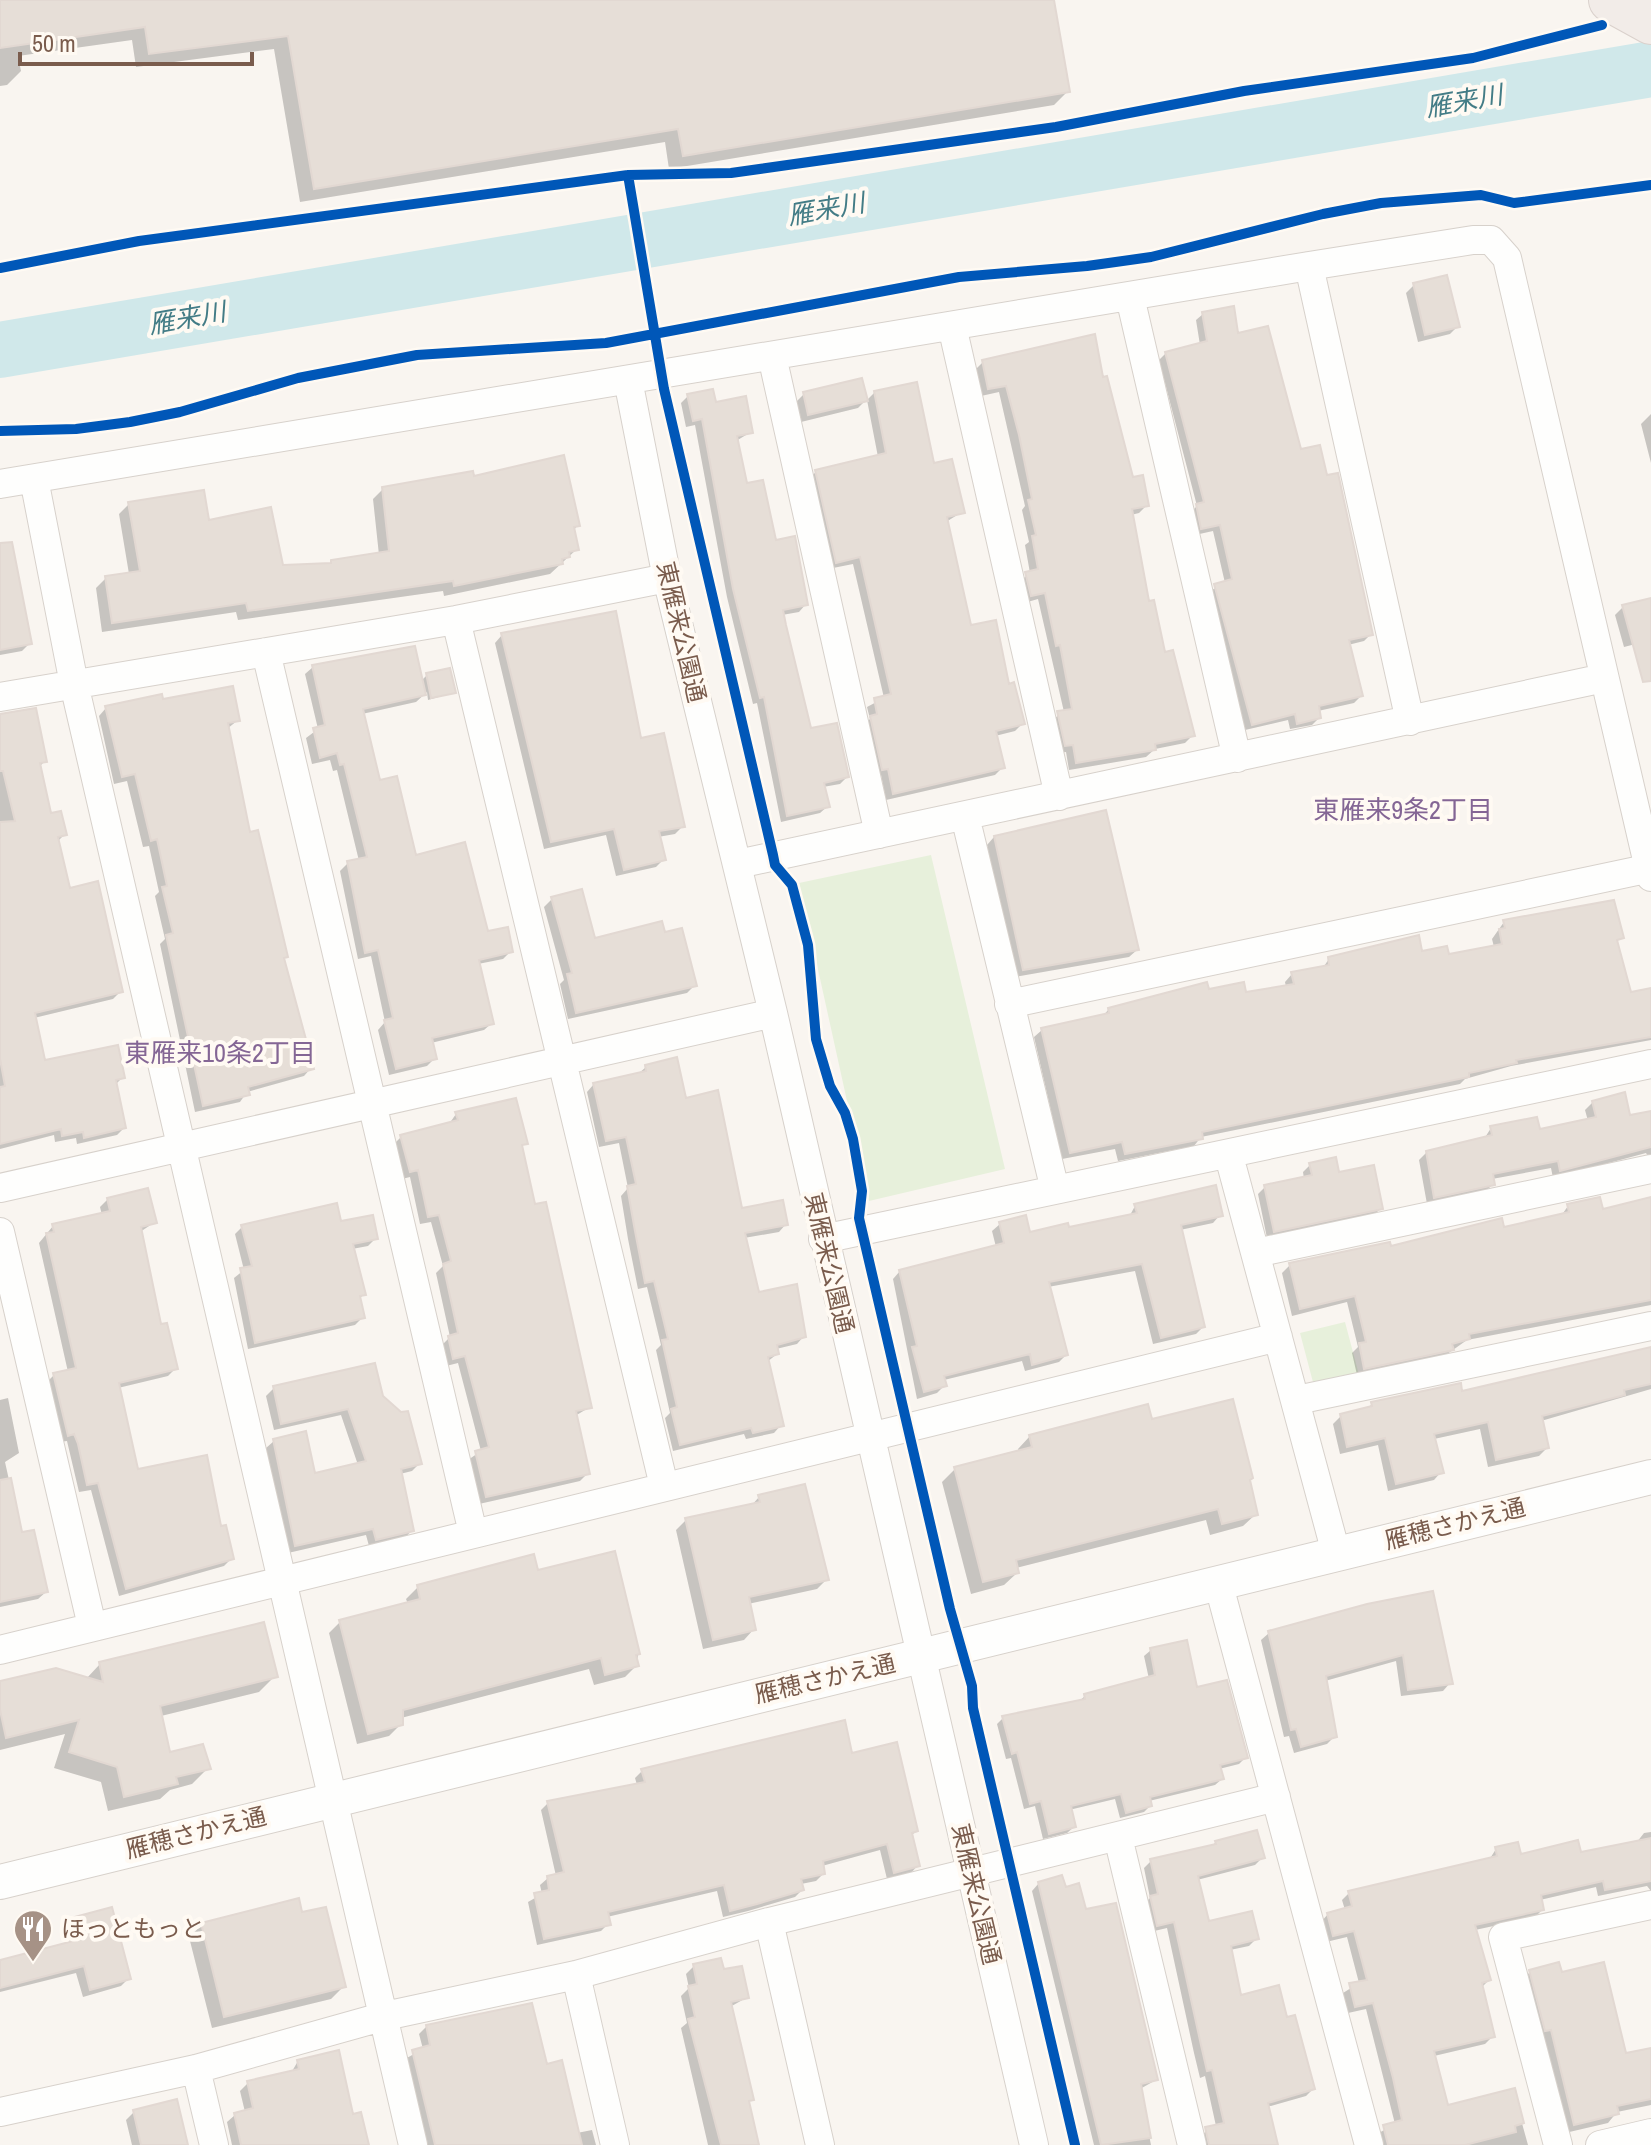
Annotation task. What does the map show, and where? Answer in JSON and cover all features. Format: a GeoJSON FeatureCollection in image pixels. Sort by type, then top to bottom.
{"type":"FeatureCollection","features":[{"type":"Feature","properties":{"kind":"highway"},"geometry":{"type":"LineString","coordinates":[[1611,0],[1651,22]]}},
{"type":"Feature","properties":{"kind":"street"},"geometry":{"type":"LineString","coordinates":[[0,484],[1309,266],[1473,240],[1491,240],[1507,258],[1650,871],[1009,1004]]}},
{"type":"Feature","properties":{"kind":"street"},"geometry":{"type":"LineString","coordinates":[[1309,266],[1410,721]]}},
{"type":"Feature","properties":{"kind":"street"},"geometry":{"type":"LineString","coordinates":[[1130,297],[1237,758]]}},
{"type":"Feature","properties":{"kind":"street"},"geometry":{"type":"LineString","coordinates":[[952,326],[1059,796]]}},
{"type":"Feature","properties":{"kind":"street"},"geometry":{"type":"LineString","coordinates":[[772,356],[879,834]]}},
{"type":"Feature","properties":{"kind":"street","name":"東雁来公園通"},"geometry":{"type":"LineString","coordinates":[[628,380],[667,578],[773,1013],[1034,2145]]}},
{"type":"Feature","properties":{"kind":"street"},"geometry":{"type":"LineString","coordinates":[[34,479],[74,684],[413,2145]]}},
{"type":"Feature","properties":{"kind":"street"},"geometry":{"type":"LineString","coordinates":[[0,697],[456,620],[667,578]]}},
{"type":"Feature","properties":{"kind":"street"},"geometry":{"type":"LineString","coordinates":[[456,620],[664,1486]]}},
{"type":"Feature","properties":{"kind":"street"},"geometry":{"type":"LineString","coordinates":[[266,652],[473,1533]]}},
{"type":"Feature","properties":{"kind":"street"},"geometry":{"type":"LineString","coordinates":[[738,864],[1604,678]]}},
{"type":"Feature","properties":{"kind":"street"},"geometry":{"type":"LineString","coordinates":[[965,816],[1055,1190]]}},
{"type":"Feature","properties":{"kind":"street"},"geometry":{"type":"LineString","coordinates":[[0,1188],[372,1101],[773,1013]]}},
{"type":"Feature","properties":{"kind":"street"},"geometry":{"type":"LineString","coordinates":[[823,1239],[1229,1156],[1651,1064]]}},
{"type":"Feature","properties":{"kind":"street"},"geometry":{"type":"LineString","coordinates":[[1229,1156],[1336,1553]]}},
{"type":"Feature","properties":{"kind":"street"},"geometry":{"type":"LineString","coordinates":[[1256,1253],[1651,1169]]}},
{"type":"Feature","properties":{"kind":"street"},"geometry":{"type":"LineString","coordinates":[[0,1232],[92,1626]]}},
{"type":"Feature","properties":{"kind":"street"},"geometry":{"type":"LineString","coordinates":[[1297,1400],[1651,1326]]}},
{"type":"Feature","properties":{"kind":"street"},"geometry":{"type":"LineString","coordinates":[[0,1650],[1278,1337]]}},
{"type":"Feature","properties":{"kind":"street","name":"雁穂さかえ通"},"geometry":{"type":"LineString","coordinates":[[0,1882],[331,1798],[921,1657],[1651,1477]]}},
{"type":"Feature","properties":{"kind":"street"},"geometry":{"type":"LineString","coordinates":[[1218,1582],[1369,2145]]}},
{"type":"Feature","properties":{"kind":"street"},"geometry":{"type":"LineString","coordinates":[[0,2112],[196,2069],[385,2016],[576,1975],[769,1922],[1276,1797]]}},
{"type":"Feature","properties":{"kind":"street"},"geometry":{"type":"LineString","coordinates":[[1118,1837],[1192,2145]]}},
{"type":"Feature","properties":{"kind":"street"},"geometry":{"type":"LineString","coordinates":[[1558,2145],[1503,1937],[1651,1905]]}},
{"type":"Feature","properties":{"kind":"street"},"geometry":{"type":"LineString","coordinates":[[769,1922],[820,2145]]}},
{"type":"Feature","properties":{"kind":"street"},"geometry":{"type":"LineString","coordinates":[[576,1975],[615,2145]]}},
{"type":"Feature","properties":{"kind":"street"},"geometry":{"type":"LineString","coordinates":[[196,2069],[214,2145]]}},
{"type":"Feature","properties":{"kind":"street"},"geometry":{"type":"LineString","coordinates":[[1600,2145],[1651,2133]]}},
{"type":"Feature","properties":{"kind":"green space"},"geometry":{"type":"Polygon","coordinates":[[[931,855],[1005,1169],[869,1201],[799,883],[931,855]]]}},
{"type":"Feature","properties":{"kind":"green space"},"geometry":{"type":"Polygon","coordinates":[[[1345,1322],[1359,1375],[1314,1386],[1300,1333],[1345,1322]]]}},
{"type":"Feature","properties":{"kind":"building"},"geometry":{"type":"Polygon","coordinates":[[[0,0],[1054,0],[1070,92],[683,156],[678,129],[314,189],[288,36],[149,54],[145,27],[0,48],[0,0]]]}},
{"type":"Feature","properties":{"kind":"building"},"geometry":{"type":"Polygon","coordinates":[[[1447,275],[1460,327],[1425,335],[1413,283],[1447,275]]]}},
{"type":"Feature","properties":{"kind":"building"},"geometry":{"type":"Polygon","coordinates":[[[1234,306],[1238,333],[1268,326],[1301,449],[1320,445],[1327,475],[1338,473],[1373,635],[1349,640],[1363,696],[1319,706],[1321,718],[1297,724],[1295,714],[1252,725],[1214,584],[1232,579],[1220,525],[1201,529],[1196,504],[1204,502],[1165,352],[1207,341],[1202,312],[1234,306]]]}},
{"type":"Feature","properties":{"kind":"building"},"geometry":{"type":"Polygon","coordinates":[[[1095,334],[1103,377],[1107,376],[1133,477],[1143,475],[1149,506],[1132,509],[1149,601],[1154,600],[1165,652],[1173,650],[1195,736],[1155,744],[1156,750],[1076,763],[1073,745],[1065,746],[1057,711],[1072,709],[1060,645],[1056,646],[1045,593],[1031,596],[1025,572],[1038,569],[1032,536],[1036,535],[1028,500],[1032,499],[1019,435],[1006,386],[988,389],[982,360],[1095,334]]]}},
{"type":"Feature","properties":{"kind":"building"},"geometry":{"type":"Polygon","coordinates":[[[862,378],[868,401],[808,415],[803,392],[862,378]]]}},
{"type":"Feature","properties":{"kind":"building"},"geometry":{"type":"Polygon","coordinates":[[[917,382],[934,463],[952,459],[965,513],[947,517],[971,625],[996,620],[1009,684],[1014,682],[1025,724],[996,731],[1005,768],[893,794],[888,769],[882,770],[870,716],[877,714],[874,698],[891,694],[860,557],[836,563],[815,470],[886,453],[874,391],[917,382]]]}},
{"type":"Feature","properties":{"kind":"building"},"geometry":{"type":"Polygon","coordinates":[[[713,389],[716,402],[746,396],[753,433],[737,436],[747,483],[763,480],[776,540],[795,536],[808,605],[783,610],[786,625],[811,728],[837,723],[849,777],[824,783],[830,807],[787,816],[764,697],[760,698],[733,589],[702,419],[693,421],[687,394],[713,389]]]}},
{"type":"Feature","properties":{"kind":"building"},"geometry":{"type":"Polygon","coordinates":[[[564,455],[580,526],[574,527],[579,550],[569,552],[570,557],[562,559],[563,564],[454,586],[453,581],[248,611],[246,603],[112,623],[105,576],[140,571],[128,502],[204,490],[209,520],[271,507],[283,565],[331,563],[331,560],[389,551],[382,487],[473,471],[474,476],[564,455]]]}},
{"type":"Feature","properties":{"kind":"building"},"geometry":{"type":"Polygon","coordinates":[[[12,542],[32,644],[0,650],[0,543],[12,542]]]}},
{"type":"Feature","properties":{"kind":"building"},"geometry":{"type":"Polygon","coordinates":[[[1651,598],[1651,681],[1643,682],[1622,605],[1651,598]]]}},
{"type":"Feature","properties":{"kind":"building"},"geometry":{"type":"Polygon","coordinates":[[[616,611],[641,738],[664,733],[685,827],[659,831],[666,860],[624,870],[614,829],[551,842],[501,633],[616,611]]]}},
{"type":"Feature","properties":{"kind":"building"},"geometry":{"type":"Polygon","coordinates":[[[415,646],[426,695],[363,709],[380,780],[397,776],[416,855],[465,842],[488,931],[508,927],[513,952],[479,960],[494,1024],[432,1038],[437,1059],[396,1069],[384,1020],[393,1018],[378,950],[365,953],[347,861],[367,857],[344,764],[340,765],[337,753],[320,758],[313,728],[325,725],[312,665],[415,646]]]}},
{"type":"Feature","properties":{"kind":"building"},"geometry":{"type":"Polygon","coordinates":[[[450,668],[456,693],[431,698],[426,673],[450,668]]]}},
{"type":"Feature","properties":{"kind":"building"},"geometry":{"type":"Polygon","coordinates":[[[233,686],[240,721],[228,723],[250,832],[258,830],[288,957],[284,958],[314,1069],[248,1087],[250,1095],[203,1106],[166,935],[173,933],[162,887],[167,886],[157,839],[151,841],[135,774],[122,777],[105,706],[162,694],[163,699],[233,686]]]}},
{"type":"Feature","properties":{"kind":"building"},"geometry":{"type":"Polygon","coordinates":[[[36,708],[47,762],[40,763],[51,813],[61,811],[67,835],[58,837],[70,888],[98,881],[123,992],[35,1013],[45,1060],[118,1045],[125,1078],[116,1080],[126,1128],[84,1138],[83,1132],[62,1136],[61,1129],[0,1144],[0,1087],[5,1086],[0,1059],[0,822],[15,821],[3,771],[0,771],[0,714],[36,708]]]}},
{"type":"Feature","properties":{"kind":"building"},"geometry":{"type":"Polygon","coordinates":[[[1106,810],[1139,950],[1023,970],[994,836],[1106,810]]]}},
{"type":"Feature","properties":{"kind":"building"},"geometry":{"type":"Polygon","coordinates":[[[582,889],[595,938],[662,921],[665,932],[682,928],[697,986],[576,1013],[567,974],[572,973],[551,897],[582,889]]]}},
{"type":"Feature","properties":{"kind":"building"},"geometry":{"type":"Polygon","coordinates":[[[1614,900],[1624,938],[1617,940],[1631,992],[1651,988],[1651,1037],[1516,1060],[1517,1063],[1469,1073],[1469,1077],[1202,1132],[1203,1139],[1125,1154],[1122,1142],[1070,1153],[1041,1028],[1109,1013],[1108,1008],[1207,982],[1209,989],[1244,982],[1246,992],[1294,984],[1291,972],[1329,965],[1328,957],[1419,935],[1422,951],[1447,946],[1449,954],[1502,944],[1499,929],[1505,928],[1503,920],[1614,900]]]}},
{"type":"Feature","properties":{"kind":"building"},"geometry":{"type":"Polygon","coordinates":[[[677,1057],[686,1098],[718,1090],[742,1208],[783,1200],[788,1225],[745,1233],[759,1292],[797,1284],[806,1337],[777,1345],[779,1354],[768,1357],[784,1426],[753,1433],[751,1428],[680,1445],[671,1409],[677,1407],[662,1340],[668,1339],[654,1281],[645,1283],[627,1186],[636,1184],[626,1137],[606,1141],[593,1083],[646,1071],[645,1065],[677,1057]]]}},
{"type":"Feature","properties":{"kind":"building"},"geometry":{"type":"Polygon","coordinates":[[[1625,1092],[1630,1115],[1651,1111],[1651,1147],[1560,1171],[1558,1161],[1493,1174],[1495,1185],[1434,1198],[1426,1151],[1492,1135],[1490,1126],[1537,1117],[1540,1129],[1596,1117],[1592,1101],[1625,1092]]]}},
{"type":"Feature","properties":{"kind":"building"},"geometry":{"type":"Polygon","coordinates":[[[516,1098],[528,1144],[522,1145],[535,1204],[546,1202],[592,1408],[576,1411],[590,1474],[486,1497],[475,1451],[489,1447],[465,1356],[453,1359],[448,1336],[458,1333],[443,1264],[451,1261],[439,1215],[428,1217],[418,1170],[410,1172],[400,1135],[458,1120],[455,1112],[516,1098]]]}},
{"type":"Feature","properties":{"kind":"building"},"geometry":{"type":"Polygon","coordinates":[[[1336,1157],[1339,1172],[1374,1165],[1383,1209],[1274,1232],[1264,1185],[1312,1175],[1309,1163],[1336,1157]]]}},
{"type":"Feature","properties":{"kind":"building"},"geometry":{"type":"Polygon","coordinates":[[[1216,1185],[1223,1216],[1181,1225],[1205,1327],[1161,1338],[1142,1264],[1049,1282],[1068,1355],[1032,1365],[1030,1354],[944,1376],[947,1386],[924,1392],[912,1347],[917,1346],[899,1270],[1004,1243],[999,1222],[1026,1215],[1030,1232],[1068,1223],[1069,1227],[1137,1213],[1134,1204],[1216,1185]]]}},
{"type":"Feature","properties":{"kind":"building"},"geometry":{"type":"Polygon","coordinates":[[[148,1188],[157,1223],[141,1227],[161,1324],[167,1323],[178,1369],[119,1383],[138,1469],[207,1455],[221,1526],[226,1525],[234,1559],[126,1589],[98,1483],[87,1485],[78,1444],[74,1434],[68,1436],[53,1373],[76,1368],[46,1233],[54,1232],[52,1224],[110,1211],[107,1198],[148,1188]]]}},
{"type":"Feature","properties":{"kind":"building"},"geometry":{"type":"Polygon","coordinates":[[[1600,1197],[1603,1209],[1651,1197],[1651,1300],[1469,1334],[1470,1339],[1452,1344],[1454,1350],[1364,1369],[1359,1343],[1366,1342],[1355,1296],[1300,1309],[1289,1263],[1390,1242],[1391,1246],[1502,1218],[1504,1227],[1569,1212],[1567,1204],[1600,1197]]]}},
{"type":"Feature","properties":{"kind":"building"},"geometry":{"type":"Polygon","coordinates":[[[337,1203],[341,1221],[373,1215],[378,1239],[353,1244],[366,1295],[360,1296],[365,1318],[255,1343],[240,1268],[252,1266],[241,1225],[337,1203]]]}},
{"type":"Feature","properties":{"kind":"building"},"geometry":{"type":"Polygon","coordinates":[[[1651,1347],[1651,1384],[1624,1390],[1625,1395],[1542,1416],[1549,1448],[1496,1460],[1488,1422],[1434,1434],[1444,1473],[1396,1484],[1385,1438],[1347,1447],[1340,1414],[1372,1406],[1371,1402],[1461,1383],[1462,1391],[1651,1347]]]}},
{"type":"Feature","properties":{"kind":"building"},"geometry":{"type":"Polygon","coordinates":[[[375,1363],[383,1396],[401,1412],[408,1411],[422,1464],[401,1469],[414,1531],[376,1540],[373,1529],[295,1546],[273,1439],[306,1431],[315,1473],[366,1461],[348,1409],[281,1424],[273,1386],[375,1363]]]}},
{"type":"Feature","properties":{"kind":"building"},"geometry":{"type":"Polygon","coordinates":[[[1233,1399],[1253,1478],[1250,1480],[1258,1515],[1222,1524],[1218,1509],[1016,1560],[1019,1573],[983,1582],[954,1467],[1032,1447],[1029,1435],[1148,1404],[1152,1419],[1233,1399]]]}},
{"type":"Feature","properties":{"kind":"building"},"geometry":{"type":"Polygon","coordinates":[[[11,1478],[22,1532],[34,1530],[48,1592],[0,1602],[0,1480],[11,1478]]]}},
{"type":"Feature","properties":{"kind":"building"},"geometry":{"type":"Polygon","coordinates":[[[805,1484],[829,1580],[749,1597],[756,1630],[713,1640],[685,1518],[760,1502],[758,1495],[805,1484]]]}},
{"type":"Feature","properties":{"kind":"building"},"geometry":{"type":"Polygon","coordinates":[[[615,1551],[640,1654],[636,1655],[639,1666],[605,1675],[601,1658],[403,1710],[403,1725],[368,1734],[339,1620],[420,1599],[417,1585],[534,1554],[538,1570],[615,1551]]]}},
{"type":"Feature","properties":{"kind":"building"},"geometry":{"type":"Polygon","coordinates":[[[1433,1591],[1453,1684],[1408,1690],[1403,1655],[1326,1676],[1337,1737],[1301,1747],[1296,1729],[1291,1730],[1268,1631],[1367,1604],[1433,1591]]]}},
{"type":"Feature","properties":{"kind":"building"},"geometry":{"type":"Polygon","coordinates":[[[264,1622],[278,1677],[160,1706],[170,1752],[203,1744],[211,1769],[176,1777],[178,1784],[124,1797],[117,1767],[69,1752],[79,1720],[6,1738],[0,1710],[0,1681],[56,1668],[103,1682],[99,1662],[264,1622]]]}},
{"type":"Feature","properties":{"kind":"building"},"geometry":{"type":"Polygon","coordinates":[[[1187,1640],[1197,1687],[1227,1680],[1248,1758],[1220,1765],[1224,1779],[1150,1797],[1152,1806],[1126,1813],[1121,1794],[1071,1806],[1076,1827],[1049,1834],[1041,1801],[1030,1804],[1017,1752],[1012,1754],[1002,1716],[1085,1699],[1084,1694],[1155,1675],[1150,1648],[1187,1640]]]}},
{"type":"Feature","properties":{"kind":"building"},"geometry":{"type":"Polygon","coordinates":[[[845,1720],[852,1753],[897,1742],[918,1831],[912,1833],[920,1866],[894,1873],[887,1844],[823,1861],[825,1874],[801,1879],[804,1890],[757,1904],[730,1911],[724,1885],[608,1912],[611,1925],[544,1939],[534,1893],[549,1890],[547,1876],[564,1872],[547,1801],[645,1782],[641,1769],[845,1720]]]}},
{"type":"Feature","properties":{"kind":"building"},"geometry":{"type":"Polygon","coordinates":[[[1257,1830],[1265,1858],[1198,1876],[1209,1921],[1252,1911],[1259,1939],[1231,1946],[1241,1995],[1279,1985],[1287,2017],[1295,2015],[1315,2089],[1268,2103],[1278,2145],[1209,2145],[1205,2127],[1224,2123],[1212,2070],[1207,2071],[1174,1922],[1157,1926],[1150,1896],[1158,1894],[1150,1859],[1216,1844],[1215,1841],[1257,1830]]]}},
{"type":"Feature","properties":{"kind":"building"},"geometry":{"type":"Polygon","coordinates":[[[1651,1838],[1651,1881],[1605,1890],[1603,1881],[1541,1895],[1544,1910],[1475,1925],[1491,1980],[1482,1983],[1495,2037],[1434,2051],[1448,2105],[1515,2088],[1524,2123],[1515,2126],[1516,2132],[1465,2145],[1388,2145],[1383,2125],[1402,2120],[1393,2078],[1373,2003],[1355,2007],[1349,1983],[1367,1980],[1354,1931],[1333,1936],[1327,1913],[1352,1906],[1348,1891],[1497,1856],[1495,1847],[1518,1842],[1521,1854],[1578,1840],[1581,1852],[1651,1838]]]}},
{"type":"Feature","properties":{"kind":"building"},"geometry":{"type":"Polygon","coordinates":[[[1062,1875],[1066,1887],[1079,1883],[1086,1909],[1116,1903],[1158,2080],[1141,2084],[1151,2138],[1101,2145],[1038,1882],[1062,1875]]]}},
{"type":"Feature","properties":{"kind":"building"},"geometry":{"type":"Polygon","coordinates":[[[299,1898],[302,1912],[326,1907],[346,1987],[224,2017],[201,1923],[299,1898]]]}},
{"type":"Feature","properties":{"kind":"building"},"geometry":{"type":"Polygon","coordinates":[[[112,1907],[131,1979],[90,1990],[84,1966],[0,1988],[0,1960],[77,1940],[71,1918],[112,1907]]]}},
{"type":"Feature","properties":{"kind":"building"},"geometry":{"type":"Polygon","coordinates":[[[721,1958],[724,1969],[742,1966],[749,1998],[731,2002],[754,2100],[749,2101],[759,2145],[721,2145],[688,2019],[695,2017],[688,1986],[697,1984],[693,1964],[721,1958]]]}},
{"type":"Feature","properties":{"kind":"building"},"geometry":{"type":"Polygon","coordinates":[[[1559,1962],[1562,1972],[1604,1962],[1626,2053],[1651,2048],[1651,2099],[1617,2106],[1619,2114],[1574,2125],[1551,2030],[1545,2031],[1529,1970],[1559,1962]]]}},
{"type":"Feature","properties":{"kind":"building"},"geometry":{"type":"Polygon","coordinates":[[[532,2003],[547,2064],[562,2060],[582,2145],[435,2145],[412,2050],[430,2045],[426,2025],[532,2003]]]}},
{"type":"Feature","properties":{"kind":"building"},"geometry":{"type":"Polygon","coordinates":[[[339,2050],[353,2114],[361,2112],[369,2145],[241,2145],[234,2113],[253,2108],[247,2081],[299,2069],[297,2060],[339,2050]]]}},
{"type":"Feature","properties":{"kind":"building"},"geometry":{"type":"Polygon","coordinates":[[[177,2099],[188,2145],[141,2145],[133,2110],[177,2099]]]}},
{"type":"Feature","properties":{"kind":"waterway","name":"雁来川"},"geometry":{"type":"LineString","coordinates":[[0,350],[1651,69]]}},
{"type":"Feature","properties":{"kind":"cycle path"},"geometry":{"type":"LineString","coordinates":[[0,268],[139,241],[628,175],[731,173],[1056,127],[1244,91],[1473,58],[1602,25]]}},
{"type":"Feature","properties":{"kind":"cycle path"},"geometry":{"type":"LineString","coordinates":[[628,175],[664,389],[775,865],[792,885],[808,945],[816,1039],[830,1086],[845,1113],[853,1139],[862,1191],[859,1218],[950,1609],[972,1686],[973,1708],[1075,2145]]}},
{"type":"Feature","properties":{"kind":"cycle path"},"geometry":{"type":"LineString","coordinates":[[0,431],[76,429],[130,422],[180,412],[298,378],[417,355],[606,343],[959,277],[1151,257],[1323,214],[1381,203],[1481,195],[1514,203],[1651,185]]}},
{"type":"Feature","properties":{"kind":"place","name":"ほっともっと"},"geometry":{"type":"Point","coordinates":[33,1963]}},
{"type":"Feature","properties":{"kind":"district","name":"東雁来9条2丁目"},"geometry":{"type":"Point","coordinates":[1403,810]}},
{"type":"Feature","properties":{"kind":"district","name":"東雁来10条2丁目"},"geometry":{"type":"Point","coordinates":[220,1053]}}]}
